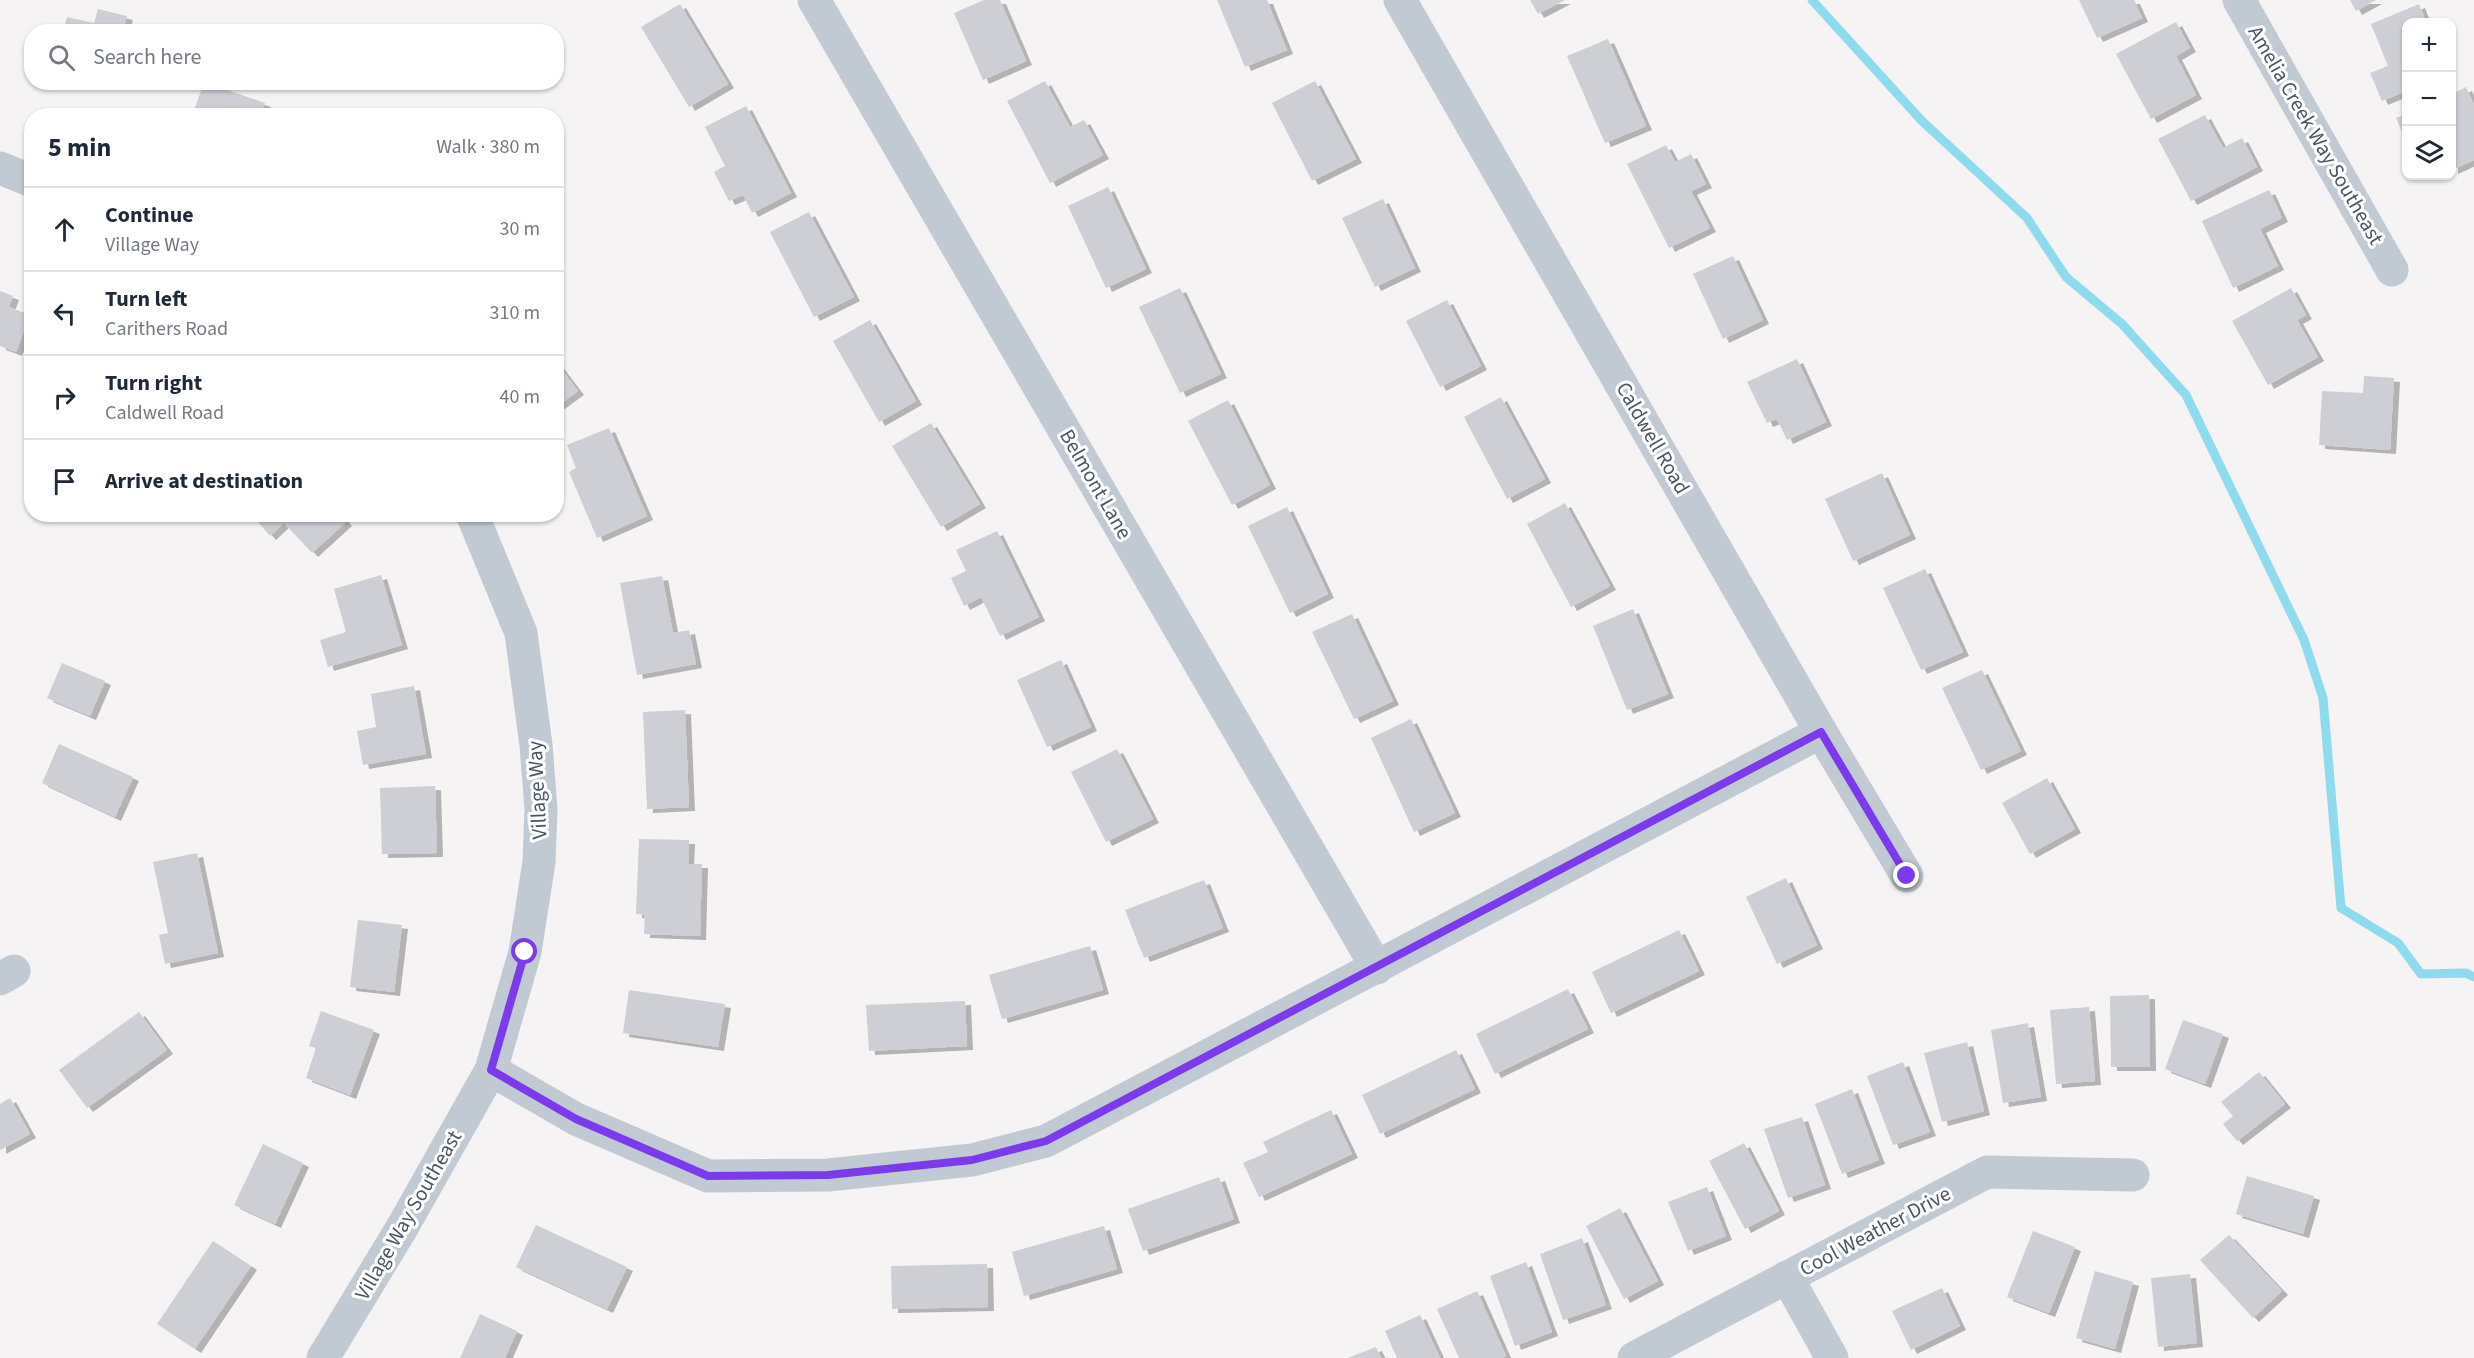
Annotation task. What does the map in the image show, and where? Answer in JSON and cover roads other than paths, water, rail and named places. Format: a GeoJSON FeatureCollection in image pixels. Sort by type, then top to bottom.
{"type":"FeatureCollection","features":[{"type":"Feature","properties":{"kind":"street","name":"Belmont Lane"},"geometry":{"type":"LineString","coordinates":[[814,0],[1377,968]]}},
{"type":"Feature","properties":{"kind":"street","name":"Caldwell Road"},"geometry":{"type":"LineString","coordinates":[[1400,0],[1821,732],[1907,876]]}},
{"type":"Feature","properties":{"kind":"street","name":"Amelia Creek Way Southeast"},"geometry":{"type":"LineString","coordinates":[[2239,0],[2392,270]]}},
{"type":"Feature","properties":{"kind":"street"},"geometry":{"type":"LineString","coordinates":[[0,168],[24,178]]}},
{"type":"Feature","properties":{"kind":"street","name":"Village Way"},"geometry":{"type":"LineString","coordinates":[[475,522],[521,633],[541,809],[539,862],[525,952],[491,1070]]}},
{"type":"Feature","properties":{"kind":"street"},"geometry":{"type":"LineString","coordinates":[[491,1070],[576,1119],[708,1176],[828,1175],[972,1160],[1046,1141],[1821,732]]}},
{"type":"Feature","properties":{"kind":"street","name":"Village Way Southeast"},"geometry":{"type":"LineString","coordinates":[[323,1358],[403,1226],[491,1070]]}},
{"type":"Feature","properties":{"kind":"street","name":"Cool Weather Drive"},"geometry":{"type":"LineString","coordinates":[[1634,1358],[1987,1172],[2133,1175]]}},
{"type":"Feature","properties":{"kind":"street"},"geometry":{"type":"LineString","coordinates":[[1787,1277],[1832,1358]]}},
{"type":"Feature","properties":{"kind":"waterway"},"geometry":{"type":"LineString","coordinates":[[1812,0],[1922,121],[2027,218],[2066,277],[2122,324],[2186,395],[2304,640],[2323,698],[2341,908],[2398,943],[2421,974],[2466,973],[2474,977]]}}]}
